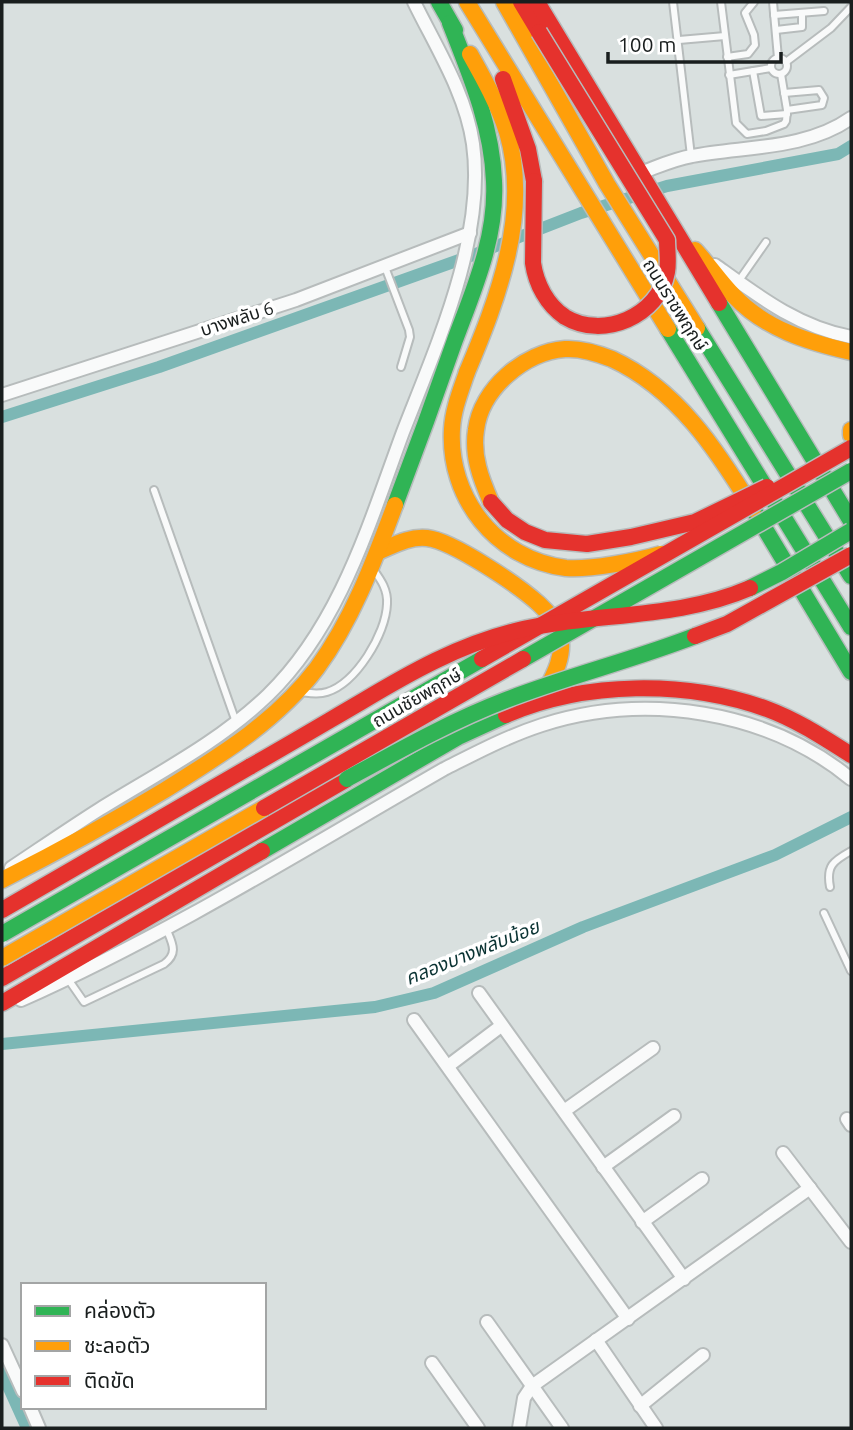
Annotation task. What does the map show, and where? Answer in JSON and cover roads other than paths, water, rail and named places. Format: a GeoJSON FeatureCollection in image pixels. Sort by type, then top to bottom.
{"type":"FeatureCollection","features":[{"type":"Feature","properties":{"kind":"main road"},"geometry":{"type":"LineString","coordinates":[[2,880],[122,816],[233,748],[298,692],[341,635],[380,551],[484,260],[494,206],[490,139],[481,101],[439,2]]}},
{"type":"Feature","properties":{"kind":"main road","name":"ถนนราชพฤกษ์"},"geometry":{"type":"LineString","coordinates":[[467,2],[851,627]]}},
{"type":"Feature","properties":{"kind":"main road","name":"ถนนราชพฤกษ์"},"geometry":{"type":"LineString","coordinates":[[504,2],[607,184],[851,576]]}},
{"type":"Feature","properties":{"kind":"main road"},"geometry":{"type":"LineString","coordinates":[[476,19],[509,91],[528,149],[534,181],[534,271],[545,296],[554,307],[575,322],[592,326],[610,326],[626,322],[652,306],[664,287],[669,254],[667,240],[521,2]]}},
{"type":"Feature","properties":{"kind":"main road"},"geometry":{"type":"LineString","coordinates":[[537,2],[851,521]]}},
{"type":"Feature","properties":{"kind":"main road"},"geometry":{"type":"LineString","coordinates":[[450,23],[478,65],[497,101],[506,125],[516,186],[515,215],[506,267],[457,401],[452,428],[453,459],[458,483],[487,532],[521,555],[563,567],[587,569],[657,555],[758,518],[851,469]]}},
{"type":"Feature","properties":{"kind":"main road"},"geometry":{"type":"LineString","coordinates":[[674,231],[698,253],[736,298],[760,317],[792,337],[851,352]]}},
{"type":"Feature","properties":{"kind":"main road"},"geometry":{"type":"LineString","coordinates":[[851,430],[851,437],[770,485],[696,522],[624,540],[590,545],[564,544],[536,537],[523,532],[500,514],[491,502],[475,462],[474,437],[479,414],[490,392],[526,362],[568,349],[601,355],[638,374],[695,425],[727,468],[851,672]]}},
{"type":"Feature","properties":{"kind":"main road","name":"ถนนชัยพฤกษ์"},"geometry":{"type":"LineString","coordinates":[[2,934],[851,448]]}},
{"type":"Feature","properties":{"kind":"main road","name":"ถนนชัยพฤกษ์"},"geometry":{"type":"LineString","coordinates":[[2,958],[851,469]]}},
{"type":"Feature","properties":{"kind":"main road"},"geometry":{"type":"LineString","coordinates":[[2,910],[429,662],[459,648],[487,638],[565,621],[679,609],[712,602],[772,577],[851,531]]}},
{"type":"Feature","properties":{"kind":"main road"},"geometry":{"type":"LineString","coordinates":[[380,551],[416,538],[435,540],[463,553],[550,612],[559,631],[560,659],[537,704]]}},
{"type":"Feature","properties":{"kind":"main road"},"geometry":{"type":"LineString","coordinates":[[2,978],[407,746],[505,701],[678,644],[727,624],[851,555]]}},
{"type":"Feature","properties":{"kind":"main road"},"geometry":{"type":"LineString","coordinates":[[2,1003],[458,737],[537,704],[583,695],[645,689],[697,693],[766,709],[794,721],[851,755]]}},
{"type":"Feature","properties":{"kind":"street"},"geometry":{"type":"LineString","coordinates":[[2,873],[237,723],[269,694],[303,656],[339,596],[370,524],[432,358],[468,247],[470,233],[475,181],[473,144],[459,92],[414,2]]}},
{"type":"Feature","properties":{"kind":"street"},"geometry":{"type":"LineString","coordinates":[[643,179],[691,156],[789,142],[841,126],[851,118]]}},
{"type":"Feature","properties":{"kind":"street","name":"บางพลับ 6"},"geometry":{"type":"LineString","coordinates":[[2,395],[385,270],[470,233]]}},
{"type":"Feature","properties":{"kind":"street"},"geometry":{"type":"LineString","coordinates":[[698,253],[771,306],[799,321],[833,334],[851,337]]}},
{"type":"Feature","properties":{"kind":"street"},"geometry":{"type":"LineString","coordinates":[[2,1009],[166,929],[481,750],[543,725],[620,710],[659,709],[737,720],[780,736],[851,779]]}},
{"type":"Feature","properties":{"kind":"street"},"geometry":{"type":"LineString","coordinates":[[479,992],[684,1279]]}},
{"type":"Feature","properties":{"kind":"street"},"geometry":{"type":"LineString","coordinates":[[414,1020],[628,1319]]}},
{"type":"Feature","properties":{"kind":"street"},"geometry":{"type":"LineString","coordinates":[[448,1066],[501,1026]]}},
{"type":"Feature","properties":{"kind":"street"},"geometry":{"type":"LineString","coordinates":[[564,1111],[653,1048]]}},
{"type":"Feature","properties":{"kind":"street"},"geometry":{"type":"LineString","coordinates":[[603,1167],[674,1116]]}},
{"type":"Feature","properties":{"kind":"street"},"geometry":{"type":"LineString","coordinates":[[783,1153],[851,1242]]}},
{"type":"Feature","properties":{"kind":"street"},"geometry":{"type":"LineString","coordinates":[[642,1222],[702,1179]]}},
{"type":"Feature","properties":{"kind":"street"},"geometry":{"type":"LineString","coordinates":[[519,1428],[524,1398],[532,1386],[810,1188]]}},
{"type":"Feature","properties":{"kind":"street"},"geometry":{"type":"LineString","coordinates":[[486,1322],[562,1428]]}},
{"type":"Feature","properties":{"kind":"street"},"geometry":{"type":"LineString","coordinates":[[596,1340],[656,1428]]}},
{"type":"Feature","properties":{"kind":"street"},"geometry":{"type":"LineString","coordinates":[[2,1345],[21,1387]]}},
{"type":"Feature","properties":{"kind":"street"},"geometry":{"type":"LineString","coordinates":[[639,1406],[703,1355]]}},
{"type":"Feature","properties":{"kind":"street"},"geometry":{"type":"LineString","coordinates":[[432,1363],[478,1428]]}},
{"type":"Feature","properties":{"kind":"street"},"geometry":{"type":"LineString","coordinates":[[31,1409],[39,1428]]}},
{"type":"Feature","properties":{"kind":"lane"},"geometry":{"type":"LineString","coordinates":[[673,2],[691,156]]}},
{"type":"Feature","properties":{"kind":"lane"},"geometry":{"type":"LineString","coordinates":[[721,2],[736,123],[747,134],[784,124],[787,112],[781,74]]}},
{"type":"Feature","properties":{"kind":"lane"},"geometry":{"type":"LineString","coordinates":[[727,57],[748,54],[755,45],[754,35],[744,13],[754,2]]}},
{"type":"Feature","properties":{"kind":"lane"},"geometry":{"type":"LineString","coordinates":[[773,2],[778,58]]}},
{"type":"Feature","properties":{"kind":"lane"},"geometry":{"type":"LineString","coordinates":[[786,62],[831,28],[851,4]]}},
{"type":"Feature","properties":{"kind":"lane"},"geometry":{"type":"LineString","coordinates":[[774,15],[824,11]]}},
{"type":"Feature","properties":{"kind":"lane"},"geometry":{"type":"LineString","coordinates":[[776,30],[802,27],[802,13]]}},
{"type":"Feature","properties":{"kind":"lane"},"geometry":{"type":"LineString","coordinates":[[679,40],[725,36]]}},
{"type":"Feature","properties":{"kind":"lane"},"geometry":{"type":"LineString","coordinates":[[778,58],[786,62]]}},
{"type":"Feature","properties":{"kind":"lane"},"geometry":{"type":"LineString","coordinates":[[778,58],[772,62],[771,68],[775,74],[786,70],[786,62]]}},
{"type":"Feature","properties":{"kind":"lane"},"geometry":{"type":"LineString","coordinates":[[729,75],[771,68]]}},
{"type":"Feature","properties":{"kind":"lane"},"geometry":{"type":"LineString","coordinates":[[754,71],[761,116],[822,105],[824,98],[819,90],[784,93]]}},
{"type":"Feature","properties":{"kind":"lane"},"geometry":{"type":"LineString","coordinates":[[738,282],[766,242]]}},
{"type":"Feature","properties":{"kind":"lane"},"geometry":{"type":"LineString","coordinates":[[385,270],[409,330],[410,337],[401,367]]}},
{"type":"Feature","properties":{"kind":"lane"},"geometry":{"type":"LineString","coordinates":[[154,490],[237,723]]}},
{"type":"Feature","properties":{"kind":"lane"},"geometry":{"type":"LineString","coordinates":[[834,548],[851,568]]}},
{"type":"Feature","properties":{"kind":"lane"},"geometry":{"type":"LineString","coordinates":[[298,692],[329,692],[345,683],[367,657],[384,623],[387,604],[386,590],[372,568]]}},
{"type":"Feature","properties":{"kind":"lane"},"geometry":{"type":"LineString","coordinates":[[830,887],[827,874],[829,870],[837,860],[851,851]]}},
{"type":"Feature","properties":{"kind":"lane"},"geometry":{"type":"LineString","coordinates":[[824,914],[851,971]]}},
{"type":"Feature","properties":{"kind":"lane"},"geometry":{"type":"LineString","coordinates":[[68,979],[84,1002],[164,964],[174,954],[166,929]]}},
{"type":"Feature","properties":{"kind":"waterway"},"geometry":{"type":"LineString","coordinates":[[2,417],[159,367],[473,255],[581,213],[667,186],[838,154],[851,146]]}},
{"type":"Feature","properties":{"kind":"waterway","name":"คลองบางพลับน้อย"},"geometry":{"type":"LineString","coordinates":[[2,1044],[375,1007],[434,993],[583,927],[775,855],[851,817]]}},
{"type":"Feature","properties":{"kind":"waterway"},"geometry":{"type":"LineString","coordinates":[[2,1373],[27,1428]]}}]}
